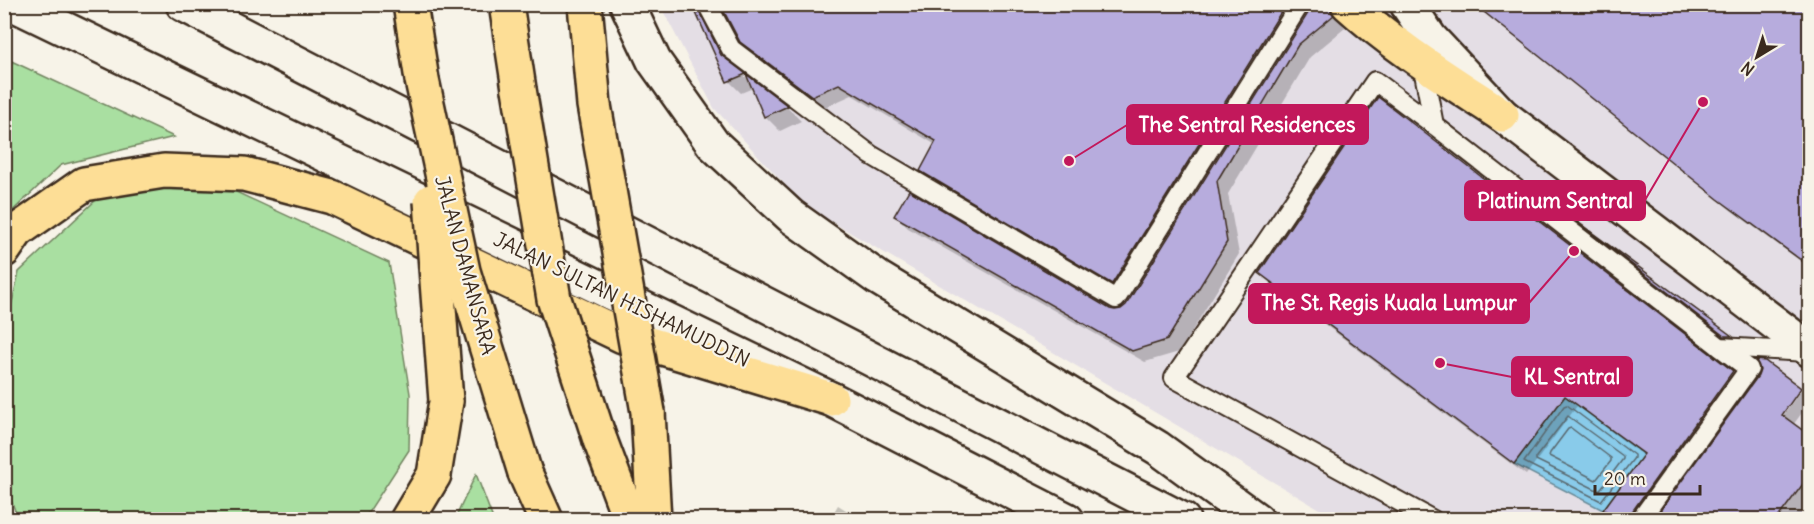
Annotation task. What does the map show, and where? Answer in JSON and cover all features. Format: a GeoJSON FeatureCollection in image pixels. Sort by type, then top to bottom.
{"type":"FeatureCollection","features":[{"type":"Feature","properties":{"kind":"main road","name":"JALAN SULTAN HISHAMUDDIN"},"geometry":{"type":"LineString","coordinates":[[13,4],[831,399],[1067,519]]}},
{"type":"Feature","properties":{"kind":"main road"},"geometry":{"type":"LineString","coordinates":[[183,4],[1183,519]]}},
{"type":"Feature","properties":{"kind":"main road","name":"JALAN DAMANSARA"},"geometry":{"type":"LineString","coordinates":[[410,4],[422,80],[464,271],[525,473],[546,519]]}},
{"type":"Feature","properties":{"kind":"main road"},"geometry":{"type":"LineString","coordinates":[[506,4],[554,299],[600,440],[630,519]]}},
{"type":"Feature","properties":{"kind":"main road"},"geometry":{"type":"LineString","coordinates":[[585,4],[594,105],[648,412],[654,519]]}},
{"type":"Feature","properties":{"kind":"main road"},"geometry":{"type":"LineString","coordinates":[[627,4],[654,61],[713,144],[791,216],[878,278],[1158,448],[1257,519]]}},
{"type":"Feature","properties":{"kind":"main road"},"geometry":{"type":"LineString","coordinates":[[1348,4],[1368,23],[1422,63],[1502,115],[1809,351]]}},
{"type":"Feature","properties":{"kind":"main road"},"geometry":{"type":"LineString","coordinates":[[1407,4],[1430,38],[1502,115]]}},
{"type":"Feature","properties":{"kind":"main road"},"geometry":{"type":"LineString","coordinates":[[407,519],[434,475],[446,401],[422,80]]}},
{"type":"Feature","properties":{"kind":"main road"},"geometry":{"type":"LineString","coordinates":[[4,250],[17,231],[84,184],[164,171],[244,174],[332,197],[623,336],[831,399]]}},
{"type":"Feature","properties":{"kind":"lane"},"geometry":{"type":"LineString","coordinates":[[706,4],[731,49],[871,155],[1116,299],[1300,4]]}},
{"type":"Feature","properties":{"kind":"lane"},"geometry":{"type":"LineString","coordinates":[[1422,63],[1434,125]]}},
{"type":"Feature","properties":{"kind":"lane"},"geometry":{"type":"LineString","coordinates":[[1433,519],[1174,378],[1375,81],[1749,369],[1640,519]]}},
{"type":"Feature","properties":{"kind":"lane"},"geometry":{"type":"LineString","coordinates":[[1720,347],[1809,351]]}},
{"type":"Feature","properties":{"kind":"shaded area"},"geometry":{"type":"Polygon","coordinates":[[[660,5],[1809,5],[1809,519],[1336,519],[805,206],[714,108],[660,5]]]}},
{"type":"Feature","properties":{"kind":"green space"},"geometry":{"type":"Polygon","coordinates":[[[5,58],[174,137],[61,165],[5,218],[5,58]]]}},
{"type":"Feature","properties":{"kind":"green space"},"geometry":{"type":"Polygon","coordinates":[[[183,183],[234,191],[389,263],[410,394],[409,450],[364,519],[18,519],[5,483],[5,332],[19,272],[97,199],[183,183]]]}},
{"type":"Feature","properties":{"kind":"green space"},"geometry":{"type":"Polygon","coordinates":[[[476,474],[493,519],[455,519],[476,474]]]}},
{"type":"Feature","properties":{"kind":"water"},"geometry":{"type":"Polygon","coordinates":[[[1565,396],[1644,454],[1603,510],[1514,464],[1565,396]]]}},
{"type":"Feature","properties":{"kind":"building"},"geometry":{"type":"Polygon","coordinates":[[[692,4],[696,4],[721,55],[746,74],[727,82],[692,4]]]}},
{"type":"Feature","properties":{"kind":"building"},"geometry":{"type":"Polygon","coordinates":[[[720,4],[1286,4],[1112,284],[920,171],[936,141],[839,84],[812,96],[740,42],[720,4]]]}},
{"type":"Feature","properties":{"kind":"building"},"geometry":{"type":"Polygon","coordinates":[[[1311,4],[1330,4],[1334,15],[1298,45],[1217,181],[1227,242],[1167,340],[1132,351],[894,216],[909,190],[1110,309],[1121,309],[1126,305],[1310,10],[1311,4]]]}},
{"type":"Feature","properties":{"kind":"building"},"geometry":{"type":"Polygon","coordinates":[[[1474,4],[1809,4],[1809,266],[1718,199],[1474,4]]]}},
{"type":"Feature","properties":{"kind":"building"},"geometry":{"type":"Polygon","coordinates":[[[746,74],[788,106],[764,117],[746,74]]]}},
{"type":"Feature","properties":{"kind":"building"},"geometry":{"type":"Polygon","coordinates":[[[1378,97],[1733,371],[1631,513],[1629,519],[1603,510],[1644,454],[1565,396],[1514,464],[1259,273],[1378,97]]]}},
{"type":"Feature","properties":{"kind":"building"},"geometry":{"type":"Polygon","coordinates":[[[1567,214],[1732,336],[1724,336],[1567,214]]]}},
{"type":"Feature","properties":{"kind":"building"},"geometry":{"type":"Polygon","coordinates":[[[1756,360],[1765,361],[1801,388],[1782,415],[1809,435],[1809,476],[1777,519],[1654,519],[1758,376],[1760,370],[1756,360]]]}},
{"type":"Feature","properties":{"kind":"place","name":"Platinum Sentral"},"geometry":{"type":"Point","coordinates":[1703,102]}},
{"type":"Feature","properties":{"kind":"place","name":"The Sentral Residences"},"geometry":{"type":"Point","coordinates":[1069,161]}},
{"type":"Feature","properties":{"kind":"place","name":"The St. Regis Kuala Lumpur"},"geometry":{"type":"Point","coordinates":[1574,251]}},
{"type":"Feature","properties":{"kind":"place","name":"KL Sentral"},"geometry":{"type":"Point","coordinates":[1440,363]}}]}
